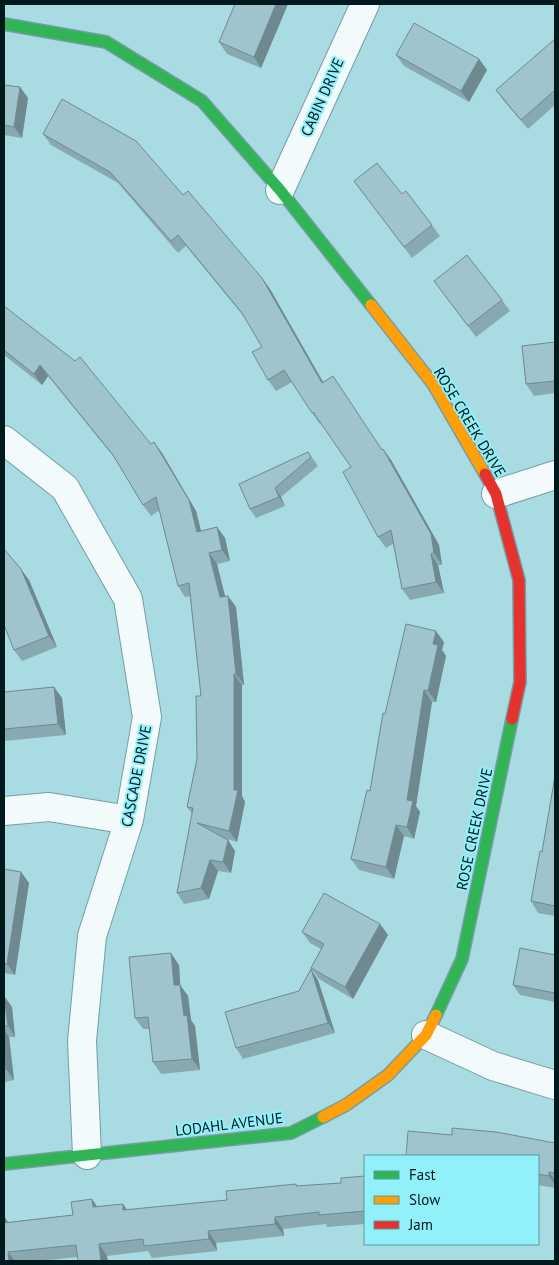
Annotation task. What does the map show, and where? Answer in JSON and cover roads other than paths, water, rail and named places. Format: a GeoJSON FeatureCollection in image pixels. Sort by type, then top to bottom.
{"type":"FeatureCollection","features":[{"type":"Feature","properties":{"kind":"street","name":"CABIN DRIVE"},"geometry":{"type":"LineString","coordinates":[[280,190],[365,4]]}},
{"type":"Feature","properties":{"kind":"street","name":"ROSE CREEK DRIVE"},"geometry":{"type":"LineString","coordinates":[[4,24],[106,42],[202,101],[280,190],[433,384],[496,494],[519,580],[520,682],[462,959],[426,1034]]}},
{"type":"Feature","properties":{"kind":"street","name":"CASCADE DRIVE"},"geometry":{"type":"LineString","coordinates":[[4,440],[65,488],[128,599],[148,717],[129,820],[92,936],[82,1041],[87,1155]]}},
{"type":"Feature","properties":{"kind":"street"},"geometry":{"type":"LineString","coordinates":[[496,494],[555,475]]}},
{"type":"Feature","properties":{"kind":"street"},"geometry":{"type":"LineString","coordinates":[[4,811],[49,807],[129,820]]}},
{"type":"Feature","properties":{"kind":"street"},"geometry":{"type":"LineString","coordinates":[[426,1034],[494,1066],[555,1085]]}},
{"type":"Feature","properties":{"kind":"street","name":"LODAHL AVENUE"},"geometry":{"type":"LineString","coordinates":[[4,1164],[291,1133],[346,1105],[388,1076],[426,1034]]}}]}
